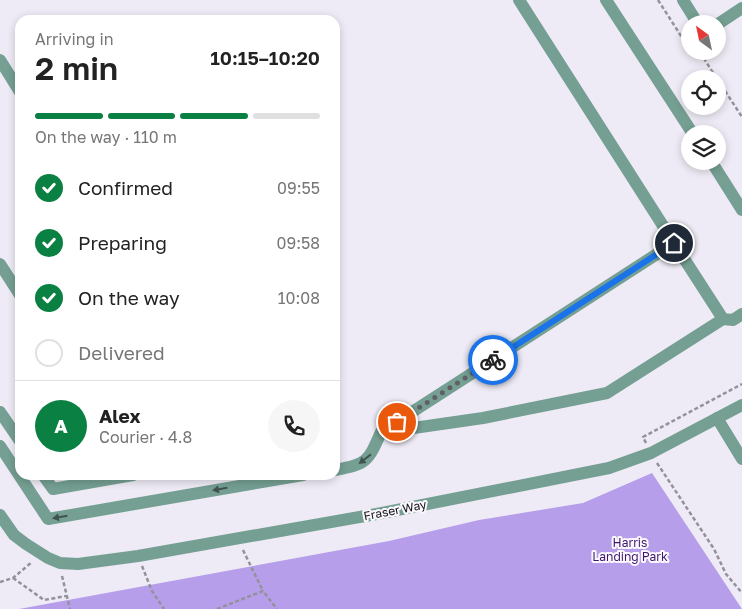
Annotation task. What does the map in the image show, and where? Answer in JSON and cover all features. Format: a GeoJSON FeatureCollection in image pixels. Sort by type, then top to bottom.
{"type":"FeatureCollection","features":[{"type":"Feature","properties":{"kind":"street"},"geometry":{"type":"LineString","coordinates":[[519,0],[723,320]]}},
{"type":"Feature","properties":{"kind":"street"},"geometry":{"type":"LineString","coordinates":[[606,0],[687,125]]}},
{"type":"Feature","properties":{"kind":"street"},"geometry":{"type":"LineString","coordinates":[[683,0],[692,15]]}},
{"type":"Feature","properties":{"kind":"street"},"geometry":{"type":"LineString","coordinates":[[726,19],[742,8]]}},
{"type":"Feature","properties":{"kind":"street"},"geometry":{"type":"LineString","coordinates":[[0,60],[15,84]]}},
{"type":"Feature","properties":{"kind":"street"},"geometry":{"type":"LineString","coordinates":[[716,170],[742,210]]}},
{"type":"Feature","properties":{"kind":"street"},"geometry":{"type":"LineString","coordinates":[[340,469],[363,463],[371,456],[381,432],[674,243]]}},
{"type":"Feature","properties":{"kind":"street"},"geometry":{"type":"LineString","coordinates":[[0,264],[15,287]]}},
{"type":"Feature","properties":{"kind":"street"},"geometry":{"type":"LineString","coordinates":[[381,432],[483,418],[607,393],[723,320],[733,320],[742,314]]}},
{"type":"Feature","properties":{"kind":"street","name":"Fraser Way"},"geometry":{"type":"LineString","coordinates":[[0,515],[14,534],[36,552],[60,562],[78,564],[138,556],[238,540],[609,468],[651,454],[742,405]]}},
{"type":"Feature","properties":{"kind":"street"},"geometry":{"type":"LineString","coordinates":[[0,412],[15,434]]}},
{"type":"Feature","properties":{"kind":"street"},"geometry":{"type":"LineString","coordinates":[[717,418],[742,459]]}},
{"type":"Feature","properties":{"kind":"street"},"geometry":{"type":"LineString","coordinates":[[0,446],[15,469]]}},
{"type":"Feature","properties":{"kind":"street"},"geometry":{"type":"LineString","coordinates":[[22,480],[48,519],[274,480]]}},
{"type":"Feature","properties":{"kind":"street"},"geometry":{"type":"LineString","coordinates":[[47,480],[53,489],[104,480]]}},
{"type":"Feature","properties":{"kind":"path"},"geometry":{"type":"LineString","coordinates":[[658,0],[681,35]]}},
{"type":"Feature","properties":{"kind":"path"},"geometry":{"type":"LineString","coordinates":[[726,93],[742,117]]}},
{"type":"Feature","properties":{"kind":"path"},"geometry":{"type":"LineString","coordinates":[[643,437],[742,384]]}},
{"type":"Feature","properties":{"kind":"path"},"geometry":{"type":"LineString","coordinates":[[658,465],[714,549],[726,574],[742,593]]}},
{"type":"Feature","properties":{"kind":"path"},"geometry":{"type":"LineString","coordinates":[[238,540],[263,591],[277,609]]}},
{"type":"Feature","properties":{"kind":"path"},"geometry":{"type":"LineString","coordinates":[[138,556],[152,591],[164,609]]}},
{"type":"Feature","properties":{"kind":"path"},"geometry":{"type":"LineString","coordinates":[[60,562],[70,609]]}},
{"type":"Feature","properties":{"kind":"path"},"geometry":{"type":"LineString","coordinates":[[0,582],[13,578],[31,564]]}},
{"type":"Feature","properties":{"kind":"path"},"geometry":{"type":"LineString","coordinates":[[13,578],[44,600],[66,596]]}},
{"type":"Feature","properties":{"kind":"path"},"geometry":{"type":"LineString","coordinates":[[217,609],[263,591]]}},
{"type":"Feature","properties":{"kind":"green space","name":"Harris Landing Park"},"geometry":{"type":"Polygon","coordinates":[[[652,473],[742,609],[19,609],[389,541],[479,520],[583,503],[652,473]]]}},
{"type":"Feature","properties":{"kind":"way so far"},"geometry":{"type":"LineString","coordinates":[[397,422],[493,360]]}},
{"type":"Feature","properties":{"kind":"route"},"geometry":{"type":"LineString","coordinates":[[493,360],[674,243]]}}]}
